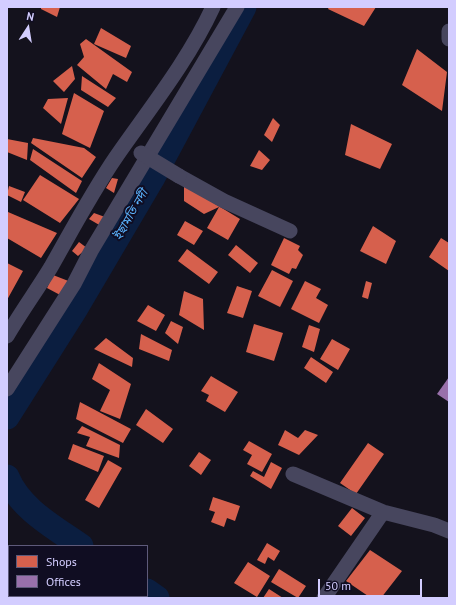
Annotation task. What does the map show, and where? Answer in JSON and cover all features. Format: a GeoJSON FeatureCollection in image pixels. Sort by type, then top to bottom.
{"type":"FeatureCollection","features":[{"type":"Feature","properties":{"kind":"street"},"geometry":{"type":"LineString","coordinates":[[7,336],[51,267],[88,201],[126,144],[167,87],[203,28],[213,7]]}},
{"type":"Feature","properties":{"kind":"street"},"geometry":{"type":"LineString","coordinates":[[7,389],[74,284],[91,251],[237,7]]}},
{"type":"Feature","properties":{"kind":"street"},"geometry":{"type":"LineString","coordinates":[[449,31],[449,39]]}},
{"type":"Feature","properties":{"kind":"street"},"geometry":{"type":"LineString","coordinates":[[126,144],[224,201],[290,231]]}},
{"type":"Feature","properties":{"kind":"street"},"geometry":{"type":"LineString","coordinates":[[293,474],[383,512],[434,525],[449,532]]}},
{"type":"Feature","properties":{"kind":"street"},"geometry":{"type":"LineString","coordinates":[[324,598],[383,512]]}},
{"type":"Feature","properties":{"kind":"building: Shops"},"geometry":{"type":"Polygon","coordinates":[[[41,7],[60,7],[57,17],[41,9],[41,7]]]}},
{"type":"Feature","properties":{"kind":"building: Shops"},"geometry":{"type":"Polygon","coordinates":[[[329,7],[376,7],[364,26],[328,9],[329,7]]]}},
{"type":"Feature","properties":{"kind":"building: Shops"},"geometry":{"type":"Polygon","coordinates":[[[101,28],[131,46],[126,58],[94,44],[101,28]]]}},
{"type":"Feature","properties":{"kind":"building: Shops"},"geometry":{"type":"Polygon","coordinates":[[[86,39],[132,72],[127,82],[113,74],[106,89],[77,65],[84,57],[80,44],[86,39]]]}},
{"type":"Feature","properties":{"kind":"building: Shops"},"geometry":{"type":"Polygon","coordinates":[[[417,49],[447,72],[442,111],[402,85],[417,49]]]}},
{"type":"Feature","properties":{"kind":"building: Shops"},"geometry":{"type":"Polygon","coordinates":[[[72,66],[75,79],[64,92],[53,81],[72,66]]]}},
{"type":"Feature","properties":{"kind":"building: Shops"},"geometry":{"type":"Polygon","coordinates":[[[82,76],[116,98],[108,107],[81,90],[82,76]]]}},
{"type":"Feature","properties":{"kind":"building: Shops"},"geometry":{"type":"Polygon","coordinates":[[[74,93],[104,111],[90,148],[62,134],[74,93]]]}},
{"type":"Feature","properties":{"kind":"building: Shops"},"geometry":{"type":"Polygon","coordinates":[[[68,98],[61,124],[43,108],[48,99],[68,98]]]}},
{"type":"Feature","properties":{"kind":"building: Shops"},"geometry":{"type":"Polygon","coordinates":[[[273,118],[280,125],[272,142],[264,135],[273,118]]]}},
{"type":"Feature","properties":{"kind":"building: Shops"},"geometry":{"type":"Polygon","coordinates":[[[351,124],[392,144],[380,169],[345,155],[351,124]]]}},
{"type":"Feature","properties":{"kind":"building: Shops"},"geometry":{"type":"Polygon","coordinates":[[[33,138],[84,148],[96,157],[82,178],[31,143],[33,138]]]}},
{"type":"Feature","properties":{"kind":"building: Shops"},"geometry":{"type":"Polygon","coordinates":[[[7,139],[28,143],[27,160],[7,152],[7,139]]]}},
{"type":"Feature","properties":{"kind":"building: Shops"},"geometry":{"type":"Polygon","coordinates":[[[33,149],[82,181],[76,193],[30,160],[33,149]]]}},
{"type":"Feature","properties":{"kind":"building: Shops"},"geometry":{"type":"Polygon","coordinates":[[[259,150],[270,160],[262,170],[250,166],[259,150]]]}},
{"type":"Feature","properties":{"kind":"building: Shops"},"geometry":{"type":"Polygon","coordinates":[[[40,175],[79,199],[60,223],[23,200],[40,175]]]}},
{"type":"Feature","properties":{"kind":"building: Shops"},"geometry":{"type":"Polygon","coordinates":[[[112,178],[118,179],[114,193],[106,188],[112,178]]]}},
{"type":"Feature","properties":{"kind":"building: Shops"},"geometry":{"type":"Polygon","coordinates":[[[184,185],[240,219],[228,240],[207,228],[219,207],[204,214],[184,201],[184,185]]]}},
{"type":"Feature","properties":{"kind":"building: Shops"},"geometry":{"type":"Polygon","coordinates":[[[9,186],[25,192],[21,202],[7,195],[9,186]]]}},
{"type":"Feature","properties":{"kind":"building: Shops"},"geometry":{"type":"Polygon","coordinates":[[[8,212],[57,233],[41,258],[7,238],[8,212]]]}},
{"type":"Feature","properties":{"kind":"building: Shops"},"geometry":{"type":"Polygon","coordinates":[[[94,213],[105,217],[101,226],[89,219],[94,213]]]}},
{"type":"Feature","properties":{"kind":"building: Shops"},"geometry":{"type":"Polygon","coordinates":[[[185,221],[203,231],[194,245],[177,235],[185,221]]]}},
{"type":"Feature","properties":{"kind":"building: Shops"},"geometry":{"type":"Polygon","coordinates":[[[373,226],[396,241],[386,264],[360,251],[373,226]]]}},
{"type":"Feature","properties":{"kind":"building: Shops"},"geometry":{"type":"Polygon","coordinates":[[[284,238],[300,246],[298,250],[303,255],[296,269],[292,268],[289,274],[271,265],[284,238]]]}},
{"type":"Feature","properties":{"kind":"building: Shops"},"geometry":{"type":"Polygon","coordinates":[[[441,238],[449,243],[449,271],[429,257],[441,238]]]}},
{"type":"Feature","properties":{"kind":"building: Shops"},"geometry":{"type":"Polygon","coordinates":[[[79,242],[87,248],[78,256],[72,251],[79,242]]]}},
{"type":"Feature","properties":{"kind":"building: Shops"},"geometry":{"type":"Polygon","coordinates":[[[236,245],[258,263],[250,273],[228,255],[236,245]]]}},
{"type":"Feature","properties":{"kind":"building: Shops"},"geometry":{"type":"Polygon","coordinates":[[[187,249],[218,272],[209,284],[178,261],[187,249]]]}},
{"type":"Feature","properties":{"kind":"building: Shops"},"geometry":{"type":"Polygon","coordinates":[[[7,263],[23,271],[7,300],[7,263]]]}},
{"type":"Feature","properties":{"kind":"building: Shops"},"geometry":{"type":"Polygon","coordinates":[[[272,270],[293,281],[280,307],[258,296],[272,270]]]}},
{"type":"Feature","properties":{"kind":"building: Shops"},"geometry":{"type":"Polygon","coordinates":[[[53,275],[71,282],[62,296],[47,288],[53,275]]]}},
{"type":"Feature","properties":{"kind":"building: Shops"},"geometry":{"type":"Polygon","coordinates":[[[305,281],[321,289],[316,298],[328,305],[319,323],[291,309],[305,281]]]}},
{"type":"Feature","properties":{"kind":"building: Shops"},"geometry":{"type":"Polygon","coordinates":[[[366,281],[372,283],[368,299],[362,297],[366,281]]]}},
{"type":"Feature","properties":{"kind":"building: Shops"},"geometry":{"type":"Polygon","coordinates":[[[237,286],[252,291],[243,318],[227,313],[237,286]]]}},
{"type":"Feature","properties":{"kind":"building: Shops"},"geometry":{"type":"Polygon","coordinates":[[[184,291],[203,299],[204,330],[179,315],[184,291]]]}},
{"type":"Feature","properties":{"kind":"building: Shops"},"geometry":{"type":"Polygon","coordinates":[[[148,305],[165,315],[156,331],[137,321],[148,305]]]}},
{"type":"Feature","properties":{"kind":"building: Shops"},"geometry":{"type":"Polygon","coordinates":[[[171,321],[183,327],[178,344],[165,333],[171,321]]]}},
{"type":"Feature","properties":{"kind":"building: Shops"},"geometry":{"type":"Polygon","coordinates":[[[254,324],[283,333],[274,361],[246,352],[254,324]]]}},
{"type":"Feature","properties":{"kind":"building: Shops"},"geometry":{"type":"Polygon","coordinates":[[[309,325],[320,329],[314,352],[302,347],[309,325]]]}},
{"type":"Feature","properties":{"kind":"building: Shops"},"geometry":{"type":"Polygon","coordinates":[[[141,334],[172,350],[169,361],[139,349],[141,334]]]}},
{"type":"Feature","properties":{"kind":"building: Shops"},"geometry":{"type":"Polygon","coordinates":[[[106,338],[133,358],[132,367],[94,349],[106,338]]]}},
{"type":"Feature","properties":{"kind":"building: Shops"},"geometry":{"type":"Polygon","coordinates":[[[332,339],[350,349],[338,370],[320,359],[332,339]]]}},
{"type":"Feature","properties":{"kind":"building: Shops"},"geometry":{"type":"Polygon","coordinates":[[[311,357],[333,372],[326,383],[304,368],[311,357]]]}},
{"type":"Feature","properties":{"kind":"building: Shops"},"geometry":{"type":"Polygon","coordinates":[[[99,363],[131,384],[120,419],[100,411],[110,390],[92,379],[99,363]]]}},
{"type":"Feature","properties":{"kind":"building: Shops"},"geometry":{"type":"Polygon","coordinates":[[[211,376],[238,392],[225,412],[206,401],[209,395],[201,391],[211,376]]]}},
{"type":"Feature","properties":{"kind":"building: Shops"},"geometry":{"type":"Polygon","coordinates":[[[80,402],[131,429],[123,443],[76,419],[80,402]]]}},
{"type":"Feature","properties":{"kind":"building: Shops"},"geometry":{"type":"Polygon","coordinates":[[[146,409],[173,429],[163,443],[136,425],[146,409]]]}},
{"type":"Feature","properties":{"kind":"building: Shops"},"geometry":{"type":"Polygon","coordinates":[[[82,426],[120,445],[119,458],[86,446],[90,437],[77,433],[82,426]]]}},
{"type":"Feature","properties":{"kind":"building: Shops"},"geometry":{"type":"Polygon","coordinates":[[[285,430],[298,438],[305,430],[318,435],[299,455],[278,445],[285,430]]]}},
{"type":"Feature","properties":{"kind":"building: Shops"},"geometry":{"type":"Polygon","coordinates":[[[249,441],[272,454],[262,472],[247,464],[252,455],[243,450],[249,441]]]}},
{"type":"Feature","properties":{"kind":"building: Shops"},"geometry":{"type":"Polygon","coordinates":[[[368,443],[384,454],[356,494],[340,483],[368,443]]]}},
{"type":"Feature","properties":{"kind":"building: Shops"},"geometry":{"type":"Polygon","coordinates":[[[73,444],[104,456],[98,472],[68,459],[73,444]]]}},
{"type":"Feature","properties":{"kind":"building: Shops"},"geometry":{"type":"Polygon","coordinates":[[[199,452],[211,460],[201,475],[189,466],[199,452]]]}},
{"type":"Feature","properties":{"kind":"building: Shops"},"geometry":{"type":"Polygon","coordinates":[[[108,460],[122,468],[99,508],[85,500],[108,460]]]}},
{"type":"Feature","properties":{"kind":"building: Shops"},"geometry":{"type":"Polygon","coordinates":[[[271,462],[282,468],[271,489],[250,476],[253,471],[264,477],[271,462]]]}},
{"type":"Feature","properties":{"kind":"building: Shops"},"geometry":{"type":"Polygon","coordinates":[[[213,497],[240,506],[235,521],[227,518],[224,527],[211,522],[215,512],[209,510],[213,497]]]}},
{"type":"Feature","properties":{"kind":"building: Shops"},"geometry":{"type":"Polygon","coordinates":[[[352,508],[365,518],[351,536],[338,526],[352,508]]]}},
{"type":"Feature","properties":{"kind":"building: Shops"},"geometry":{"type":"Polygon","coordinates":[[[267,543],[280,551],[274,561],[268,557],[265,564],[257,560],[267,543]]]}},
{"type":"Feature","properties":{"kind":"building: Shops"},"geometry":{"type":"Polygon","coordinates":[[[370,550],[402,571],[381,598],[371,598],[346,581],[370,550]]]}},
{"type":"Feature","properties":{"kind":"building: Shops"},"geometry":{"type":"Polygon","coordinates":[[[248,562],[270,576],[257,597],[234,583],[248,562]]]}},
{"type":"Feature","properties":{"kind":"building: Shops"},"geometry":{"type":"Polygon","coordinates":[[[279,569],[306,586],[298,598],[271,582],[279,569]]]}},
{"type":"Feature","properties":{"kind":"building: Shops"},"geometry":{"type":"Polygon","coordinates":[[[269,589],[283,598],[263,598],[269,589]]]}},
{"type":"Feature","properties":{"kind":"building: Offices"},"geometry":{"type":"Polygon","coordinates":[[[449,377],[449,402],[437,394],[449,377]]]}},
{"type":"Feature","properties":{"kind":"waterway","name":"ইছামতি নদী"},"geometry":{"type":"LineString","coordinates":[[7,417],[76,308],[152,179],[244,7]]}},
{"type":"Feature","properties":{"kind":"waterway","name":"ইছামতি নদী"},"geometry":{"type":"LineString","coordinates":[[7,477],[20,499],[29,508],[80,545]]}},
{"type":"Feature","properties":{"kind":"waterway","name":"ইছামতি নদী"},"geometry":{"type":"LineString","coordinates":[[148,592],[157,598]]}}]}
